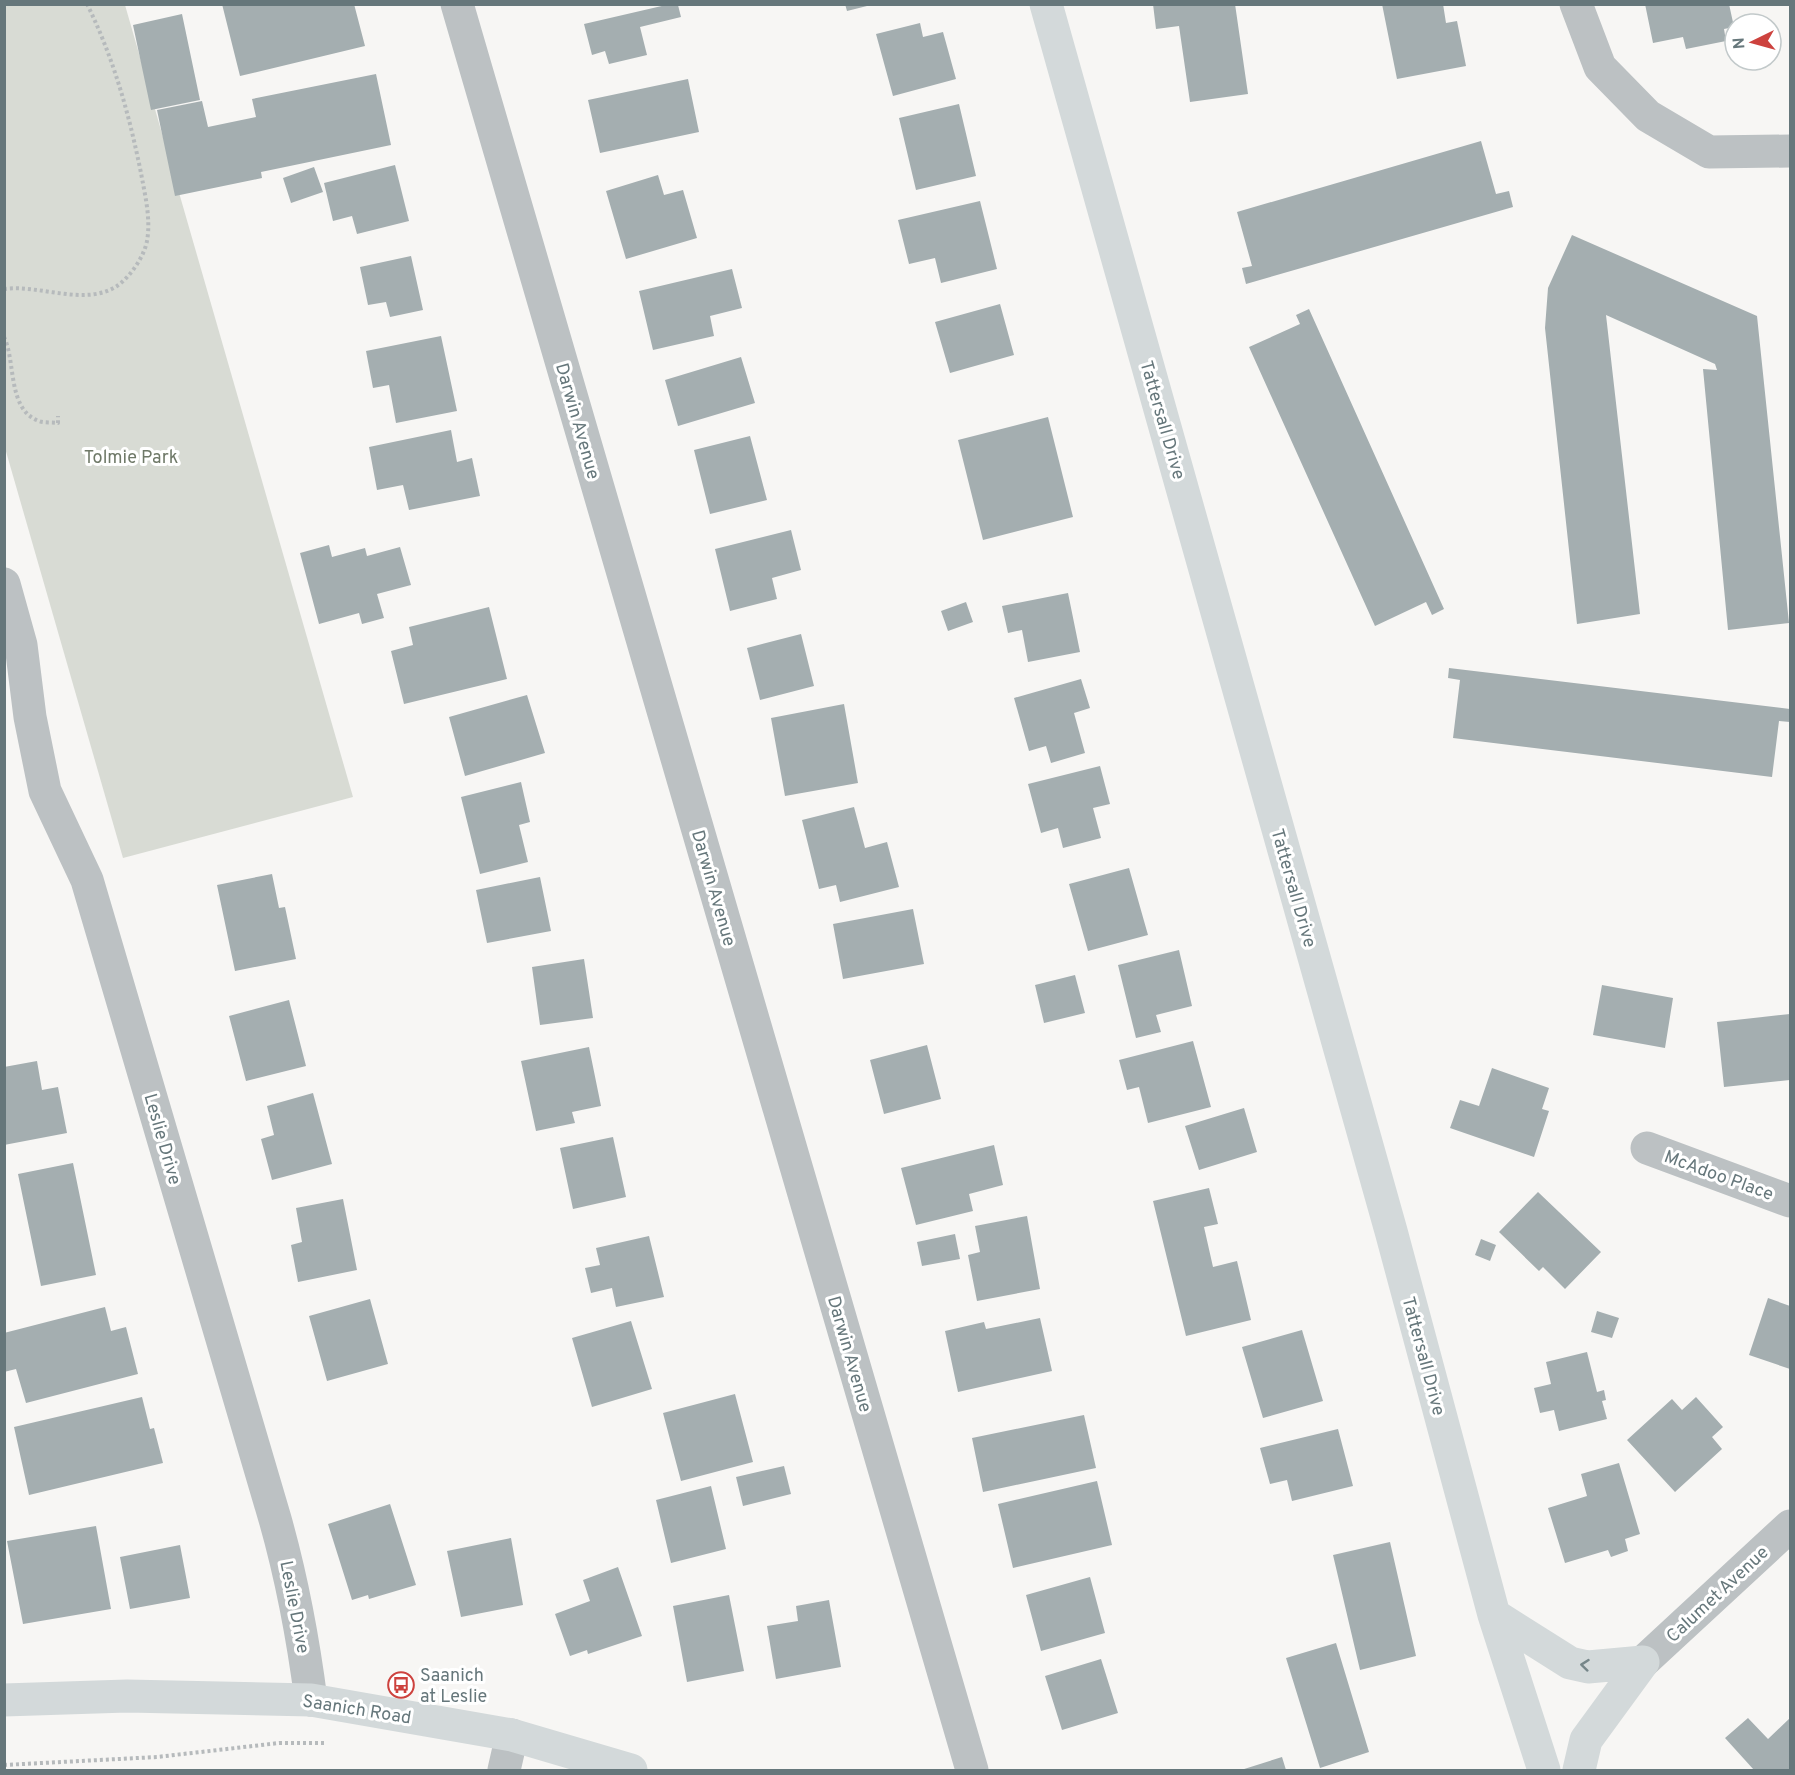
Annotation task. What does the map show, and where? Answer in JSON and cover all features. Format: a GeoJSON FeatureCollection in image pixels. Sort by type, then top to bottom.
{"type":"FeatureCollection","features":[{"type":"Feature","properties":{"kind":"main road","name":"Tattersall Drive"},"geometry":{"type":"LineString","coordinates":[[1046,4],[1388,1220],[1494,1615],[1544,1770]]}},
{"type":"Feature","properties":{"kind":"main road"},"geometry":{"type":"LineString","coordinates":[[1494,1615],[1570,1663],[1588,1667],[1643,1662]]}},
{"type":"Feature","properties":{"kind":"main road"},"geometry":{"type":"LineString","coordinates":[[1579,1770],[1586,1740],[1643,1662]]}},
{"type":"Feature","properties":{"kind":"main road","name":"Saanich Road"},"geometry":{"type":"LineString","coordinates":[[4,1700],[128,1696],[310,1700],[512,1736],[632,1770]]}},
{"type":"Feature","properties":{"kind":"street","name":"Darwin Avenue"},"geometry":{"type":"LineString","coordinates":[[457,4],[972,1770]]}},
{"type":"Feature","properties":{"kind":"street"},"geometry":{"type":"LineString","coordinates":[[1576,4],[1600,67],[1648,116],[1709,152],[1791,151]]}},
{"type":"Feature","properties":{"kind":"street","name":"Leslie Drive"},"geometry":{"type":"LineString","coordinates":[[4,584],[21,645],[30,717],[45,791],[87,880],[275,1518],[292,1578],[305,1647],[310,1700]]}},
{"type":"Feature","properties":{"kind":"street","name":"McAdoo Place"},"geometry":{"type":"LineString","coordinates":[[1647,1148],[1791,1201]]}},
{"type":"Feature","properties":{"kind":"street","name":"Calumet Avenue"},"geometry":{"type":"LineString","coordinates":[[1643,1662],[1791,1526]]}},
{"type":"Feature","properties":{"kind":"street"},"geometry":{"type":"LineString","coordinates":[[504,1770],[512,1736]]}},
{"type":"Feature","properties":{"kind":"path"},"geometry":{"type":"LineString","coordinates":[[4,289],[99,293],[117,286],[132,270],[147,242],[148,222],[134,138],[104,40],[87,4]]}},
{"type":"Feature","properties":{"kind":"path"},"geometry":{"type":"LineString","coordinates":[[4,337],[14,384],[28,414],[39,421],[58,423],[58,416]]}},
{"type":"Feature","properties":{"kind":"path"},"geometry":{"type":"LineString","coordinates":[[4,1765],[157,1757],[279,1743],[327,1743]]}},
{"type":"Feature","properties":{"kind":"green space","name":"Tolmie Park"},"geometry":{"type":"Polygon","coordinates":[[[5,5],[125,5],[353,797],[123,858],[5,448],[5,5]]]}},
{"type":"Feature","properties":{"kind":"building"},"geometry":{"type":"Polygon","coordinates":[[[222,4],[354,4],[365,46],[240,76],[222,4]]]}},
{"type":"Feature","properties":{"kind":"building"},"geometry":{"type":"Polygon","coordinates":[[[845,4],[870,4],[871,5],[847,11],[845,4]]]}},
{"type":"Feature","properties":{"kind":"building"},"geometry":{"type":"Polygon","coordinates":[[[1153,4],[1235,4],[1248,94],[1190,102],[1179,26],[1156,29],[1153,4]]]}},
{"type":"Feature","properties":{"kind":"building"},"geometry":{"type":"Polygon","coordinates":[[[1382,4],[1443,4],[1446,23],[1457,21],[1466,66],[1397,79],[1382,4]]]}},
{"type":"Feature","properties":{"kind":"building"},"geometry":{"type":"Polygon","coordinates":[[[1645,4],[1729,4],[1731,12],[1723,12],[1723,42],[1686,49],[1683,37],[1653,43],[1645,4]]]}},
{"type":"Feature","properties":{"kind":"building"},"geometry":{"type":"Polygon","coordinates":[[[666,5],[678,5],[681,17],[640,27],[647,55],[609,64],[605,51],[592,55],[584,24],[666,5]]]}},
{"type":"Feature","properties":{"kind":"building"},"geometry":{"type":"Polygon","coordinates":[[[182,14],[200,100],[151,110],[133,25],[182,14]]]}},
{"type":"Feature","properties":{"kind":"building"},"geometry":{"type":"Polygon","coordinates":[[[920,23],[923,37],[943,32],[956,79],[893,96],[876,34],[920,23]]]}},
{"type":"Feature","properties":{"kind":"building"},"geometry":{"type":"Polygon","coordinates":[[[376,74],[391,145],[261,172],[262,178],[175,196],[157,110],[202,101],[208,127],[256,117],[252,99],[376,74]]]}},
{"type":"Feature","properties":{"kind":"building"},"geometry":{"type":"Polygon","coordinates":[[[688,79],[699,132],[600,153],[588,100],[688,79]]]}},
{"type":"Feature","properties":{"kind":"building"},"geometry":{"type":"Polygon","coordinates":[[[959,104],[976,176],[916,190],[899,118],[959,104]]]}},
{"type":"Feature","properties":{"kind":"building"},"geometry":{"type":"Polygon","coordinates":[[[1481,141],[1496,194],[1509,191],[1513,207],[1246,284],[1242,268],[1252,266],[1237,212],[1481,141]]]}},
{"type":"Feature","properties":{"kind":"building"},"geometry":{"type":"Polygon","coordinates":[[[395,165],[409,221],[357,234],[352,216],[333,221],[324,183],[395,165]]]}},
{"type":"Feature","properties":{"kind":"building"},"geometry":{"type":"Polygon","coordinates":[[[314,167],[323,192],[291,203],[283,178],[314,167]]]}},
{"type":"Feature","properties":{"kind":"building"},"geometry":{"type":"Polygon","coordinates":[[[658,175],[664,195],[683,190],[697,238],[626,259],[606,191],[658,175]]]}},
{"type":"Feature","properties":{"kind":"building"},"geometry":{"type":"Polygon","coordinates":[[[980,201],[997,269],[941,283],[935,258],[909,264],[898,220],[980,201]]]}},
{"type":"Feature","properties":{"kind":"building"},"geometry":{"type":"Polygon","coordinates":[[[1572,235],[1757,316],[1789,623],[1728,630],[1703,369],[1717,370],[1715,364],[1606,315],[1640,614],[1577,624],[1545,328],[1548,288],[1572,235]]]}},
{"type":"Feature","properties":{"kind":"building"},"geometry":{"type":"Polygon","coordinates":[[[411,256],[423,310],[390,317],[386,302],[368,305],[360,267],[411,256]]]}},
{"type":"Feature","properties":{"kind":"building"},"geometry":{"type":"Polygon","coordinates":[[[732,269],[742,308],[710,316],[714,336],[653,350],[639,291],[732,269]]]}},
{"type":"Feature","properties":{"kind":"building"},"geometry":{"type":"Polygon","coordinates":[[[1000,304],[1014,355],[950,373],[935,322],[1000,304]]]}},
{"type":"Feature","properties":{"kind":"building"},"geometry":{"type":"Polygon","coordinates":[[[1309,309],[1444,609],[1432,615],[1426,602],[1375,626],[1249,347],[1300,324],[1296,315],[1309,309]]]}},
{"type":"Feature","properties":{"kind":"building"},"geometry":{"type":"Polygon","coordinates":[[[441,336],[457,411],[396,423],[389,385],[373,388],[366,351],[441,336]]]}},
{"type":"Feature","properties":{"kind":"building"},"geometry":{"type":"Polygon","coordinates":[[[741,357],[755,403],[678,426],[665,380],[741,357]]]}},
{"type":"Feature","properties":{"kind":"building"},"geometry":{"type":"Polygon","coordinates":[[[1048,417],[1073,517],[983,540],[958,440],[1048,417]]]}},
{"type":"Feature","properties":{"kind":"building"},"geometry":{"type":"Polygon","coordinates":[[[451,430],[457,462],[472,458],[480,496],[409,510],[403,485],[377,490],[369,447],[451,430]]]}},
{"type":"Feature","properties":{"kind":"building"},"geometry":{"type":"Polygon","coordinates":[[[750,436],[767,500],[710,514],[694,450],[750,436]]]}},
{"type":"Feature","properties":{"kind":"building"},"geometry":{"type":"Polygon","coordinates":[[[791,530],[801,570],[772,578],[777,599],[730,611],[715,549],[791,530]]]}},
{"type":"Feature","properties":{"kind":"building"},"geometry":{"type":"Polygon","coordinates":[[[329,545],[332,557],[365,548],[367,556],[400,547],[411,585],[377,594],[384,618],[362,624],[359,613],[319,624],[300,553],[329,545]]]}},
{"type":"Feature","properties":{"kind":"building"},"geometry":{"type":"Polygon","coordinates":[[[1068,593],[1080,652],[1028,662],[1022,630],[1008,633],[1002,606],[1068,593]]]}},
{"type":"Feature","properties":{"kind":"building"},"geometry":{"type":"Polygon","coordinates":[[[966,602],[973,622],[948,631],[941,611],[966,602]]]}},
{"type":"Feature","properties":{"kind":"building"},"geometry":{"type":"Polygon","coordinates":[[[489,607],[507,679],[404,704],[391,651],[413,645],[409,627],[489,607]]]}},
{"type":"Feature","properties":{"kind":"building"},"geometry":{"type":"Polygon","coordinates":[[[801,634],[814,686],[760,700],[747,648],[801,634]]]}},
{"type":"Feature","properties":{"kind":"building"},"geometry":{"type":"Polygon","coordinates":[[[1449,668],[1790,709],[1790,722],[1779,721],[1772,777],[1453,738],[1460,680],[1448,678],[1449,668]]]}},
{"type":"Feature","properties":{"kind":"building"},"geometry":{"type":"Polygon","coordinates":[[[1081,679],[1090,708],[1074,713],[1085,753],[1051,763],[1046,746],[1029,751],[1014,698],[1081,679]]]}},
{"type":"Feature","properties":{"kind":"building"},"geometry":{"type":"Polygon","coordinates":[[[527,695],[545,753],[465,776],[449,717],[527,695]]]}},
{"type":"Feature","properties":{"kind":"building"},"geometry":{"type":"Polygon","coordinates":[[[844,704],[858,783],[785,796],[771,718],[844,704]]]}},
{"type":"Feature","properties":{"kind":"building"},"geometry":{"type":"Polygon","coordinates":[[[1100,766],[1110,804],[1093,808],[1101,838],[1063,848],[1058,828],[1041,833],[1028,784],[1100,766]]]}},
{"type":"Feature","properties":{"kind":"building"},"geometry":{"type":"Polygon","coordinates":[[[521,782],[530,822],[519,825],[528,862],[480,874],[461,797],[521,782]]]}},
{"type":"Feature","properties":{"kind":"building"},"geometry":{"type":"Polygon","coordinates":[[[854,807],[865,848],[887,842],[899,887],[840,902],[836,885],[819,889],[802,820],[854,807]]]}},
{"type":"Feature","properties":{"kind":"building"},"geometry":{"type":"Polygon","coordinates":[[[1129,868],[1148,935],[1088,951],[1069,884],[1129,868]]]}},
{"type":"Feature","properties":{"kind":"building"},"geometry":{"type":"Polygon","coordinates":[[[272,874],[279,908],[285,907],[296,959],[235,971],[217,885],[272,874]]]}},
{"type":"Feature","properties":{"kind":"building"},"geometry":{"type":"Polygon","coordinates":[[[540,877],[551,931],[487,943],[476,890],[540,877]]]}},
{"type":"Feature","properties":{"kind":"building"},"geometry":{"type":"Polygon","coordinates":[[[913,909],[924,964],[843,979],[833,924],[913,909]]]}},
{"type":"Feature","properties":{"kind":"building"},"geometry":{"type":"Polygon","coordinates":[[[1179,950],[1192,1006],[1156,1015],[1161,1032],[1136,1038],[1118,965],[1179,950]]]}},
{"type":"Feature","properties":{"kind":"building"},"geometry":{"type":"Polygon","coordinates":[[[584,959],[593,1018],[540,1025],[532,967],[584,959]]]}},
{"type":"Feature","properties":{"kind":"building"},"geometry":{"type":"Polygon","coordinates":[[[1075,975],[1085,1013],[1044,1023],[1035,985],[1075,975]]]}},
{"type":"Feature","properties":{"kind":"building"},"geometry":{"type":"Polygon","coordinates":[[[1602,985],[1673,998],[1665,1048],[1593,1035],[1602,985]]]}},
{"type":"Feature","properties":{"kind":"building"},"geometry":{"type":"Polygon","coordinates":[[[289,1000],[306,1066],[246,1081],[229,1016],[289,1000]]]}},
{"type":"Feature","properties":{"kind":"building"},"geometry":{"type":"Polygon","coordinates":[[[1790,1014],[1790,1080],[1724,1087],[1717,1022],[1790,1014]]]}},
{"type":"Feature","properties":{"kind":"building"},"geometry":{"type":"Polygon","coordinates":[[[1193,1041],[1211,1107],[1148,1123],[1139,1087],[1127,1090],[1119,1060],[1193,1041]]]}},
{"type":"Feature","properties":{"kind":"building"},"geometry":{"type":"Polygon","coordinates":[[[927,1045],[941,1099],[884,1114],[870,1060],[927,1045]]]}},
{"type":"Feature","properties":{"kind":"building"},"geometry":{"type":"Polygon","coordinates":[[[589,1047],[601,1106],[572,1112],[575,1123],[536,1131],[521,1061],[589,1047]]]}},
{"type":"Feature","properties":{"kind":"building"},"geometry":{"type":"Polygon","coordinates":[[[37,1061],[42,1090],[58,1087],[67,1133],[4,1145],[4,1067],[37,1061]]]}},
{"type":"Feature","properties":{"kind":"building"},"geometry":{"type":"Polygon","coordinates":[[[1492,1068],[1549,1088],[1542,1109],[1549,1111],[1534,1157],[1450,1128],[1460,1100],[1479,1106],[1492,1068]]]}},
{"type":"Feature","properties":{"kind":"building"},"geometry":{"type":"Polygon","coordinates":[[[313,1093],[332,1164],[272,1180],[261,1139],[274,1135],[267,1106],[313,1093]]]}},
{"type":"Feature","properties":{"kind":"building"},"geometry":{"type":"Polygon","coordinates":[[[1244,1108],[1257,1152],[1199,1170],[1185,1126],[1244,1108]]]}},
{"type":"Feature","properties":{"kind":"building"},"geometry":{"type":"Polygon","coordinates":[[[613,1137],[626,1197],[573,1209],[560,1148],[613,1137]]]}},
{"type":"Feature","properties":{"kind":"building"},"geometry":{"type":"Polygon","coordinates":[[[994,1145],[1003,1185],[969,1194],[973,1211],[916,1225],[901,1168],[994,1145]]]}},
{"type":"Feature","properties":{"kind":"building"},"geometry":{"type":"Polygon","coordinates":[[[73,1163],[96,1275],[41,1286],[18,1174],[73,1163]]]}},
{"type":"Feature","properties":{"kind":"building"},"geometry":{"type":"Polygon","coordinates":[[[1209,1188],[1218,1224],[1204,1227],[1213,1267],[1237,1261],[1251,1320],[1186,1336],[1153,1201],[1209,1188]]]}},
{"type":"Feature","properties":{"kind":"building"},"geometry":{"type":"Polygon","coordinates":[[[1538,1192],[1601,1252],[1565,1289],[1543,1267],[1539,1271],[1499,1232],[1538,1192]]]}},
{"type":"Feature","properties":{"kind":"building"},"geometry":{"type":"Polygon","coordinates":[[[343,1199],[357,1270],[298,1282],[291,1245],[302,1242],[296,1208],[343,1199]]]}},
{"type":"Feature","properties":{"kind":"building"},"geometry":{"type":"Polygon","coordinates":[[[1027,1216],[1040,1289],[977,1301],[968,1255],[980,1252],[975,1226],[1027,1216]]]}},
{"type":"Feature","properties":{"kind":"building"},"geometry":{"type":"Polygon","coordinates":[[[955,1234],[960,1259],[922,1266],[917,1242],[955,1234]]]}},
{"type":"Feature","properties":{"kind":"building"},"geometry":{"type":"Polygon","coordinates":[[[649,1236],[664,1297],[616,1307],[612,1288],[591,1293],[585,1268],[600,1265],[596,1248],[649,1236]]]}},
{"type":"Feature","properties":{"kind":"building"},"geometry":{"type":"Polygon","coordinates":[[[1481,1239],[1496,1245],[1490,1261],[1475,1255],[1481,1239]]]}},
{"type":"Feature","properties":{"kind":"building"},"geometry":{"type":"Polygon","coordinates":[[[1768,1298],[1790,1306],[1790,1369],[1749,1355],[1768,1298]]]}},
{"type":"Feature","properties":{"kind":"building"},"geometry":{"type":"Polygon","coordinates":[[[370,1299],[388,1364],[327,1381],[309,1316],[370,1299]]]}},
{"type":"Feature","properties":{"kind":"building"},"geometry":{"type":"Polygon","coordinates":[[[105,1307],[111,1331],[126,1327],[138,1374],[26,1403],[16,1369],[4,1372],[4,1333],[105,1307]]]}},
{"type":"Feature","properties":{"kind":"building"},"geometry":{"type":"Polygon","coordinates":[[[1597,1311],[1619,1318],[1612,1338],[1591,1332],[1597,1311]]]}},
{"type":"Feature","properties":{"kind":"building"},"geometry":{"type":"Polygon","coordinates":[[[1040,1318],[1052,1371],[958,1392],[945,1331],[984,1322],[986,1329],[1040,1318]]]}},
{"type":"Feature","properties":{"kind":"building"},"geometry":{"type":"Polygon","coordinates":[[[631,1321],[652,1389],[592,1407],[572,1338],[631,1321]]]}},
{"type":"Feature","properties":{"kind":"building"},"geometry":{"type":"Polygon","coordinates":[[[1302,1330],[1323,1401],[1263,1418],[1242,1347],[1302,1330]]]}},
{"type":"Feature","properties":{"kind":"building"},"geometry":{"type":"Polygon","coordinates":[[[1587,1352],[1597,1392],[1604,1390],[1606,1400],[1602,1401],[1607,1419],[1559,1431],[1554,1410],[1540,1413],[1534,1388],[1551,1384],[1546,1362],[1587,1352]]]}},
{"type":"Feature","properties":{"kind":"building"},"geometry":{"type":"Polygon","coordinates":[[[735,1394],[753,1462],[681,1481],[663,1413],[735,1394]]]}},
{"type":"Feature","properties":{"kind":"building"},"geometry":{"type":"Polygon","coordinates":[[[142,1397],[150,1429],[154,1428],[163,1463],[29,1495],[14,1427],[142,1397]]]}},
{"type":"Feature","properties":{"kind":"building"},"geometry":{"type":"Polygon","coordinates":[[[1696,1397],[1723,1427],[1712,1437],[1722,1449],[1675,1492],[1627,1440],[1672,1399],[1682,1410],[1696,1397]]]}},
{"type":"Feature","properties":{"kind":"building"},"geometry":{"type":"Polygon","coordinates":[[[1084,1415],[1096,1468],[983,1492],[972,1438],[1084,1415]]]}},
{"type":"Feature","properties":{"kind":"building"},"geometry":{"type":"Polygon","coordinates":[[[1338,1429],[1353,1486],[1292,1501],[1287,1480],[1270,1484],[1260,1448],[1338,1429]]]}},
{"type":"Feature","properties":{"kind":"building"},"geometry":{"type":"Polygon","coordinates":[[[1619,1463],[1640,1534],[1625,1539],[1628,1551],[1611,1557],[1608,1550],[1565,1563],[1548,1508],[1587,1496],[1581,1474],[1619,1463]]]}},
{"type":"Feature","properties":{"kind":"building"},"geometry":{"type":"Polygon","coordinates":[[[784,1466],[791,1494],[743,1506],[736,1477],[784,1466]]]}},
{"type":"Feature","properties":{"kind":"building"},"geometry":{"type":"Polygon","coordinates":[[[1097,1481],[1112,1545],[1013,1568],[998,1504],[1097,1481]]]}},
{"type":"Feature","properties":{"kind":"building"},"geometry":{"type":"Polygon","coordinates":[[[711,1486],[726,1549],[671,1563],[656,1500],[711,1486]]]}},
{"type":"Feature","properties":{"kind":"building"},"geometry":{"type":"Polygon","coordinates":[[[390,1504],[416,1585],[369,1599],[368,1595],[352,1600],[328,1524],[390,1504]]]}},
{"type":"Feature","properties":{"kind":"building"},"geometry":{"type":"Polygon","coordinates":[[[96,1526],[111,1609],[23,1624],[7,1541],[96,1526]]]}},
{"type":"Feature","properties":{"kind":"building"},"geometry":{"type":"Polygon","coordinates":[[[511,1538],[523,1605],[461,1617],[447,1551],[511,1538]]]}},
{"type":"Feature","properties":{"kind":"building"},"geometry":{"type":"Polygon","coordinates":[[[1390,1542],[1416,1656],[1360,1670],[1333,1555],[1390,1542]]]}},
{"type":"Feature","properties":{"kind":"building"},"geometry":{"type":"Polygon","coordinates":[[[180,1545],[190,1598],[130,1609],[120,1557],[180,1545]]]}},
{"type":"Feature","properties":{"kind":"building"},"geometry":{"type":"Polygon","coordinates":[[[618,1567],[642,1636],[588,1654],[587,1650],[570,1656],[555,1614],[590,1601],[583,1580],[618,1567]]]}},
{"type":"Feature","properties":{"kind":"building"},"geometry":{"type":"Polygon","coordinates":[[[1090,1577],[1105,1633],[1041,1651],[1026,1595],[1090,1577]]]}},
{"type":"Feature","properties":{"kind":"building"},"geometry":{"type":"Polygon","coordinates":[[[729,1595],[744,1671],[687,1682],[673,1606],[729,1595]]]}},
{"type":"Feature","properties":{"kind":"building"},"geometry":{"type":"Polygon","coordinates":[[[829,1600],[841,1667],[776,1679],[767,1626],[798,1621],[796,1606],[829,1600]]]}},
{"type":"Feature","properties":{"kind":"building"},"geometry":{"type":"Polygon","coordinates":[[[1336,1643],[1369,1752],[1320,1768],[1286,1658],[1336,1643]]]}},
{"type":"Feature","properties":{"kind":"building"},"geometry":{"type":"Polygon","coordinates":[[[1101,1659],[1118,1713],[1062,1730],[1045,1676],[1101,1659]]]}},
{"type":"Feature","properties":{"kind":"building"},"geometry":{"type":"Polygon","coordinates":[[[1748,1718],[1768,1739],[1790,1718],[1790,1770],[1754,1770],[1725,1738],[1748,1718]]]}},
{"type":"Feature","properties":{"kind":"building"},"geometry":{"type":"Polygon","coordinates":[[[1282,1757],[1286,1770],[1241,1770],[1282,1757]]]}},
{"type":"Feature","properties":{"kind":"place","name":"Saanich at Leslie"},"geometry":{"type":"Point","coordinates":[401,1685]}}]}
